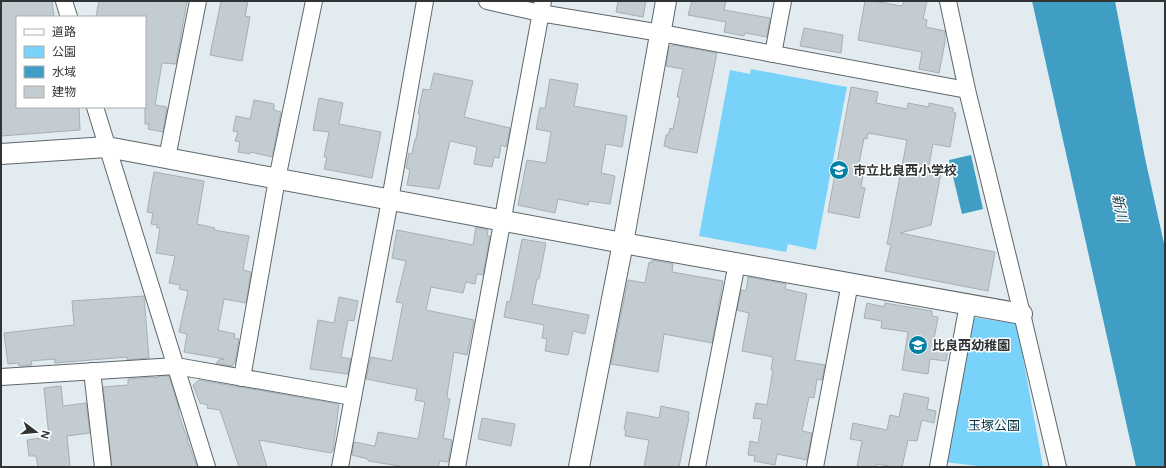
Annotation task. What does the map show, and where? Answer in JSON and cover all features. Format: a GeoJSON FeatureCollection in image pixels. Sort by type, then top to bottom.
{"type":"FeatureCollection","features":[{"type":"Feature","properties":{"kind":"street"},"geometry":{"type":"LineString","coordinates":[[64,1],[69,16]]}},
{"type":"Feature","properties":{"kind":"street"},"geometry":{"type":"LineString","coordinates":[[167,158],[198,1]]}},
{"type":"Feature","properties":{"kind":"street"},"geometry":{"type":"LineString","coordinates":[[242,378],[277,178],[314,1]]}},
{"type":"Feature","properties":{"kind":"street"},"geometry":{"type":"LineString","coordinates":[[340,467],[390,200],[425,1]]}},
{"type":"Feature","properties":{"kind":"street"},"geometry":{"type":"LineString","coordinates":[[486,1],[542,7],[661,33],[967,90]]}},
{"type":"Feature","properties":{"kind":"street"},"geometry":{"type":"LineString","coordinates":[[579,467],[623,243],[666,1]]}},
{"type":"Feature","properties":{"kind":"street"},"geometry":{"type":"LineString","coordinates":[[772,54],[783,1]]}},
{"type":"Feature","properties":{"kind":"street"},"geometry":{"type":"LineString","coordinates":[[948,1],[967,90],[1058,467]]}},
{"type":"Feature","properties":{"kind":"street"},"geometry":{"type":"LineString","coordinates":[[456,467],[542,7]]}},
{"type":"Feature","properties":{"kind":"street"},"geometry":{"type":"LineString","coordinates":[[96,108],[107,147],[207,467]]}},
{"type":"Feature","properties":{"kind":"street"},"geometry":{"type":"LineString","coordinates":[[1,154],[107,147],[502,221],[1022,314]]}},
{"type":"Feature","properties":{"kind":"street"},"geometry":{"type":"LineString","coordinates":[[697,467],[737,263]]}},
{"type":"Feature","properties":{"kind":"street"},"geometry":{"type":"LineString","coordinates":[[815,467],[850,283]]}},
{"type":"Feature","properties":{"kind":"street"},"geometry":{"type":"LineString","coordinates":[[941,466],[968,304]]}},
{"type":"Feature","properties":{"kind":"street"},"geometry":{"type":"LineString","coordinates":[[1,378],[176,366],[353,397]]}},
{"type":"Feature","properties":{"kind":"street"},"geometry":{"type":"LineString","coordinates":[[92,371],[103,467]]}},
{"type":"Feature","properties":{"kind":"green space"},"geometry":{"type":"Polygon","coordinates":[[[751,69],[847,87],[816,250],[788,244],[786,252],[699,236],[730,70],[750,74],[751,69]]]}},
{"type":"Feature","properties":{"kind":"green space","name":"玉塚公園"},"geometry":{"type":"Polygon","coordinates":[[[971,317],[1017,324],[1043,467],[986,467],[945,462],[971,317]]]}},
{"type":"Feature","properties":{"kind":"water","name":"新川"},"geometry":{"type":"Polygon","coordinates":[[[1032,1],[1115,1],[1145,158],[1165,248],[1165,467],[1136,467],[1032,1]]]}},
{"type":"Feature","properties":{"kind":"water"},"geometry":{"type":"Polygon","coordinates":[[[971,155],[983,209],[962,214],[949,160],[971,155]]]}},
{"type":"Feature","properties":{"kind":"building"},"geometry":{"type":"Polygon","coordinates":[[[1,1],[52,1],[54,16],[16,16],[16,108],[79,108],[80,130],[1,136],[1,1]]]}},
{"type":"Feature","properties":{"kind":"building"},"geometry":{"type":"Polygon","coordinates":[[[99,1],[187,1],[176,64],[162,63],[155,105],[167,107],[163,132],[148,129],[149,124],[145,124],[146,16],[96,16],[99,1]]]}},
{"type":"Feature","properties":{"kind":"building"},"geometry":{"type":"Polygon","coordinates":[[[221,1],[248,1],[245,16],[250,17],[242,61],[210,55],[221,1]]]}},
{"type":"Feature","properties":{"kind":"building"},"geometry":{"type":"Polygon","coordinates":[[[618,1],[646,1],[643,17],[616,12],[618,1]]]}},
{"type":"Feature","properties":{"kind":"building"},"geometry":{"type":"Polygon","coordinates":[[[692,1],[726,1],[724,10],[770,18],[767,37],[745,33],[744,36],[724,32],[726,22],[688,15],[692,1]]]}},
{"type":"Feature","properties":{"kind":"building"},"geometry":{"type":"Polygon","coordinates":[[[865,1],[902,6],[904,1],[927,1],[923,19],[927,20],[926,27],[945,31],[945,42],[939,73],[919,69],[922,52],[858,40],[865,1]]]}},
{"type":"Feature","properties":{"kind":"building"},"geometry":{"type":"Polygon","coordinates":[[[804,28],[843,35],[841,53],[800,46],[804,28]]]}},
{"type":"Feature","properties":{"kind":"building"},"geometry":{"type":"Polygon","coordinates":[[[673,45],[717,53],[697,153],[664,146],[666,135],[668,135],[670,128],[673,129],[680,97],[677,97],[683,69],[666,66],[669,47],[673,45]]]}},
{"type":"Feature","properties":{"kind":"building"},"geometry":{"type":"Polygon","coordinates":[[[434,73],[473,81],[464,117],[510,128],[506,147],[501,145],[499,158],[494,157],[492,167],[474,164],[477,147],[450,141],[439,189],[407,185],[410,169],[406,168],[409,153],[412,154],[416,139],[420,114],[418,114],[423,89],[430,90],[434,73]]]}},
{"type":"Feature","properties":{"kind":"building"},"geometry":{"type":"Polygon","coordinates":[[[550,79],[578,84],[574,106],[627,116],[622,147],[606,144],[601,173],[615,176],[610,204],[589,201],[588,205],[558,199],[555,213],[518,205],[527,160],[546,163],[551,132],[536,129],[540,108],[545,108],[550,79]]]}},
{"type":"Feature","properties":{"kind":"building"},"geometry":{"type":"Polygon","coordinates":[[[851,87],[878,92],[876,103],[907,109],[908,103],[929,107],[929,103],[953,108],[953,112],[956,113],[950,147],[933,144],[928,170],[941,173],[931,225],[900,233],[995,252],[988,291],[885,271],[891,245],[887,244],[907,140],[868,133],[867,139],[864,138],[857,174],[863,175],[861,187],[865,188],[859,218],[828,212],[851,87]]]}},
{"type":"Feature","properties":{"kind":"building"},"geometry":{"type":"Polygon","coordinates":[[[319,98],[343,103],[339,124],[381,132],[372,178],[324,169],[327,157],[324,157],[329,132],[313,130],[319,98]]]}},
{"type":"Feature","properties":{"kind":"building"},"geometry":{"type":"Polygon","coordinates":[[[254,100],[274,104],[274,110],[281,112],[272,157],[250,152],[250,154],[238,152],[240,142],[235,141],[238,132],[233,131],[236,116],[250,119],[254,100]]]}},
{"type":"Feature","properties":{"kind":"building"},"geometry":{"type":"Polygon","coordinates":[[[154,172],[204,181],[197,224],[215,228],[214,230],[249,236],[243,270],[251,272],[246,303],[224,299],[218,330],[235,334],[234,338],[239,339],[235,362],[232,366],[216,363],[219,360],[224,359],[184,352],[187,334],[179,332],[188,291],[179,289],[180,285],[169,283],[175,256],[156,253],[160,228],[157,228],[157,225],[151,224],[153,213],[147,212],[154,172]]]}},
{"type":"Feature","properties":{"kind":"building"},"geometry":{"type":"Polygon","coordinates":[[[476,227],[488,230],[487,236],[490,236],[483,275],[477,274],[475,284],[466,282],[463,293],[431,287],[426,310],[474,320],[467,355],[454,352],[447,398],[450,399],[443,438],[452,440],[448,462],[440,461],[438,467],[406,467],[368,461],[368,459],[352,455],[354,442],[375,446],[378,432],[418,439],[425,402],[415,400],[417,389],[366,379],[371,357],[392,361],[403,303],[396,302],[406,261],[392,258],[397,230],[473,245],[476,227]]]}},
{"type":"Feature","properties":{"kind":"building"},"geometry":{"type":"Polygon","coordinates":[[[522,239],[546,243],[539,279],[537,279],[532,304],[589,315],[585,334],[573,331],[568,355],[545,351],[547,339],[542,338],[544,325],[504,317],[507,301],[510,302],[522,239]]]}},
{"type":"Feature","properties":{"kind":"building"},"geometry":{"type":"Polygon","coordinates":[[[652,260],[673,264],[672,272],[723,281],[712,343],[664,334],[658,372],[611,364],[628,280],[645,283],[649,262],[652,263],[652,260]]]}},
{"type":"Feature","properties":{"kind":"building"},"geometry":{"type":"Polygon","coordinates":[[[748,277],[786,284],[785,289],[807,294],[795,360],[825,365],[822,380],[817,379],[814,398],[809,397],[802,431],[812,433],[807,460],[777,454],[775,465],[754,461],[755,456],[748,455],[750,441],[758,443],[762,419],[753,418],[756,403],[767,405],[773,370],[771,370],[773,357],[742,351],[749,313],[737,310],[741,290],[746,291],[748,277]]]}},
{"type":"Feature","properties":{"kind":"building"},"geometry":{"type":"Polygon","coordinates":[[[144,296],[149,358],[127,360],[127,357],[55,363],[55,359],[31,361],[32,365],[25,366],[19,366],[19,363],[8,364],[4,333],[74,325],[72,301],[144,296]]]}},
{"type":"Feature","properties":{"kind":"building"},"geometry":{"type":"Polygon","coordinates":[[[339,297],[358,301],[354,321],[348,320],[341,357],[351,359],[348,374],[310,369],[318,320],[334,323],[339,297]]]}},
{"type":"Feature","properties":{"kind":"building"},"geometry":{"type":"Polygon","coordinates":[[[867,303],[884,307],[885,303],[932,311],[932,316],[938,317],[934,339],[949,342],[946,361],[930,359],[928,374],[902,370],[908,332],[881,328],[882,321],[864,318],[867,303]]]}},
{"type":"Feature","properties":{"kind":"building"},"geometry":{"type":"Polygon","coordinates":[[[169,376],[178,405],[179,415],[197,467],[112,467],[103,387],[128,385],[128,379],[155,378],[169,376]]]}},
{"type":"Feature","properties":{"kind":"building"},"geometry":{"type":"Polygon","coordinates":[[[199,380],[339,404],[333,451],[331,453],[259,440],[267,467],[239,467],[220,410],[207,408],[208,405],[200,403],[193,385],[199,380]]]}},
{"type":"Feature","properties":{"kind":"building"},"geometry":{"type":"Polygon","coordinates":[[[61,386],[63,406],[86,403],[90,433],[67,436],[70,467],[38,467],[36,456],[29,456],[27,440],[49,437],[44,388],[61,386]]]}},
{"type":"Feature","properties":{"kind":"building"},"geometry":{"type":"Polygon","coordinates":[[[904,393],[929,398],[927,409],[936,411],[934,423],[922,420],[917,441],[908,440],[902,467],[877,464],[877,467],[857,467],[862,441],[850,439],[853,423],[887,430],[890,415],[899,417],[904,393]]]}},
{"type":"Feature","properties":{"kind":"building"},"geometry":{"type":"Polygon","coordinates":[[[661,406],[689,412],[679,467],[644,467],[649,440],[625,436],[626,430],[624,430],[627,412],[659,418],[661,406]]]}},
{"type":"Feature","properties":{"kind":"building"},"geometry":{"type":"Polygon","coordinates":[[[482,418],[515,424],[511,446],[478,439],[482,418]]]}},
{"type":"Feature","properties":{"kind":"place","name":"市立比良西小学校"},"geometry":{"type":"Point","coordinates":[839,170]}},
{"type":"Feature","properties":{"kind":"place","name":"比良西幼稚園"},"geometry":{"type":"Point","coordinates":[918,345]}}]}
